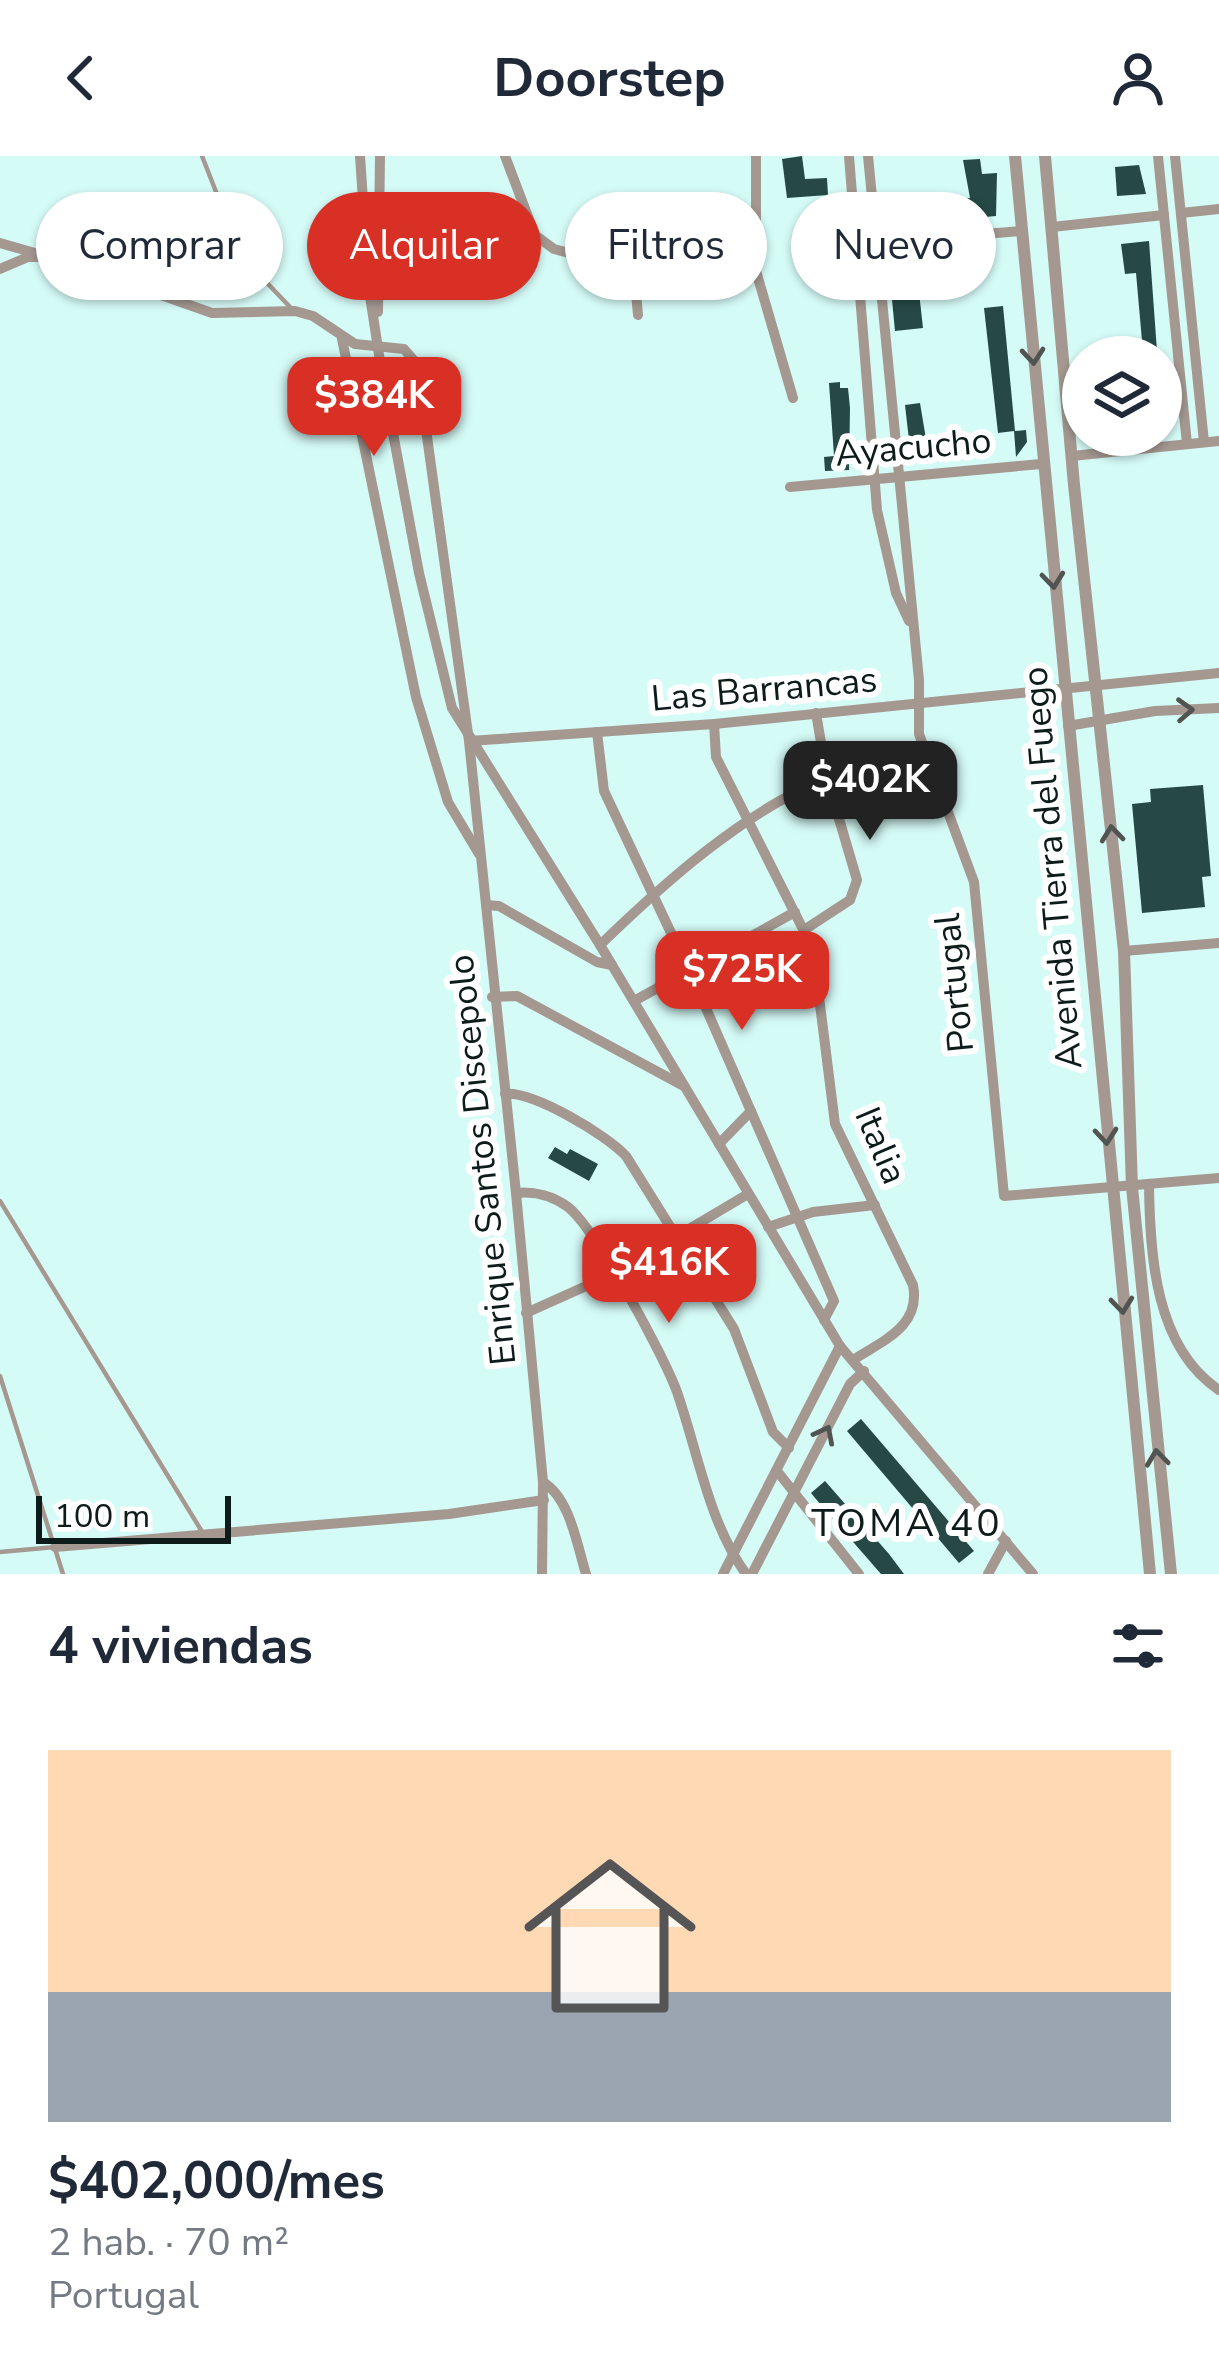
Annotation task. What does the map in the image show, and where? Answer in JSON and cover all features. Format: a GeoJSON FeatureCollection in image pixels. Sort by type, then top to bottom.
{"type":"FeatureCollection","features":[{"type":"Feature","properties":{"kind":"street"},"geometry":{"type":"LineString","coordinates":[[360,156],[369,290],[441,676],[469,741],[612,964],[840,1346],[1033,1574]]}},
{"type":"Feature","properties":{"kind":"street"},"geometry":{"type":"LineString","coordinates":[[376,327],[380,156]]}},
{"type":"Feature","properties":{"kind":"street"},"geometry":{"type":"LineString","coordinates":[[505,156],[535,235],[554,249],[625,268],[636,293],[638,315]]}},
{"type":"Feature","properties":{"kind":"street"},"geometry":{"type":"LineString","coordinates":[[756,156],[756,271],[793,398]]}},
{"type":"Feature","properties":{"kind":"street","name":"Portugal"},"geometry":{"type":"LineString","coordinates":[[849,156],[873,480],[896,593],[913,630]]}},
{"type":"Feature","properties":{"kind":"street","name":"Portugal"},"geometry":{"type":"LineString","coordinates":[[868,156],[871,192]]}},
{"type":"Feature","properties":{"kind":"street","name":"Avenida Tierra del Fuego"},"geometry":{"type":"LineString","coordinates":[[1015,156],[1150,1574]]}},
{"type":"Feature","properties":{"kind":"street","name":"Avenida Tierra del Fuego"},"geometry":{"type":"LineString","coordinates":[[1046,156],[1062,341]]}},
{"type":"Feature","properties":{"kind":"street"},"geometry":{"type":"LineString","coordinates":[[1158,156],[1187,444]]}},
{"type":"Feature","properties":{"kind":"street"},"geometry":{"type":"LineString","coordinates":[[1175,156],[1204,442]]}},
{"type":"Feature","properties":{"kind":"street"},"geometry":{"type":"LineString","coordinates":[[1180,213],[1219,209]]}},
{"type":"Feature","properties":{"kind":"street"},"geometry":{"type":"LineString","coordinates":[[1052,226],[1164,215]]}},
{"type":"Feature","properties":{"kind":"street"},"geometry":{"type":"LineString","coordinates":[[996,233],[1022,231]]}},
{"type":"Feature","properties":{"kind":"street"},"geometry":{"type":"LineString","coordinates":[[0,243],[36,253]]}},
{"type":"Feature","properties":{"kind":"street"},"geometry":{"type":"LineString","coordinates":[[0,269],[36,256]]}},
{"type":"Feature","properties":{"kind":"street"},"geometry":{"type":"LineString","coordinates":[[179,300],[212,313],[296,311],[313,316],[342,339],[380,346]]}},
{"type":"Feature","properties":{"kind":"street","name":"Portugal"},"geometry":{"type":"LineString","coordinates":[[880,300],[919,734],[974,883],[1004,1196],[1111,1189]]}},
{"type":"Feature","properties":{"kind":"street"},"geometry":{"type":"LineString","coordinates":[[342,339],[416,697],[448,802],[481,857]]}},
{"type":"Feature","properties":{"kind":"street","name":"Enrique Santos Discepolo"},"geometry":{"type":"LineString","coordinates":[[380,346],[404,349],[417,364],[469,741],[543,1482],[542,1574]]}},
{"type":"Feature","properties":{"kind":"street"},"geometry":{"type":"LineString","coordinates":[[1182,445],[1219,441]]}},
{"type":"Feature","properties":{"kind":"street","name":"Avenida Tierra del Fuego"},"geometry":{"type":"LineString","coordinates":[[1072,456],[1124,951],[1132,1187],[1171,1574]]}},
{"type":"Feature","properties":{"kind":"street","name":"Ayacucho"},"geometry":{"type":"LineString","coordinates":[[790,487],[1042,464]]}},
{"type":"Feature","properties":{"kind":"street","name":"Las Barrancas"},"geometry":{"type":"LineString","coordinates":[[469,741],[714,724],[1219,673]]}},
{"type":"Feature","properties":{"kind":"street"},"geometry":{"type":"LineString","coordinates":[[1068,727],[1156,711],[1219,708]]}},
{"type":"Feature","properties":{"kind":"street"},"geometry":{"type":"LineString","coordinates":[[804,930],[850,900],[857,880],[827,778],[816,713]]}},
{"type":"Feature","properties":{"kind":"street","name":"Italia"},"geometry":{"type":"LineString","coordinates":[[714,724],[716,757],[819,967],[835,1124],[913,1285],[916,1303],[904,1326],[854,1360]]}},
{"type":"Feature","properties":{"kind":"street"},"geometry":{"type":"LineString","coordinates":[[597,732],[604,791],[689,970],[834,1300],[824,1320]]}},
{"type":"Feature","properties":{"kind":"street"},"geometry":{"type":"LineString","coordinates":[[600,945],[653,894],[789,795],[827,778]]}},
{"type":"Feature","properties":{"kind":"street"},"geometry":{"type":"LineString","coordinates":[[486,905],[499,906],[597,962],[612,964]]}},
{"type":"Feature","properties":{"kind":"street"},"geometry":{"type":"LineString","coordinates":[[634,1001],[795,912]]}},
{"type":"Feature","properties":{"kind":"street"},"geometry":{"type":"LineString","coordinates":[[1124,951],[1219,943]]}},
{"type":"Feature","properties":{"kind":"street"},"geometry":{"type":"LineString","coordinates":[[492,997],[517,996],[686,1088]]}},
{"type":"Feature","properties":{"kind":"street"},"geometry":{"type":"LineString","coordinates":[[505,1094],[524,1096],[608,1138],[626,1156],[734,1329],[773,1432],[789,1448]]}},
{"type":"Feature","properties":{"kind":"street"},"geometry":{"type":"LineString","coordinates":[[719,1144],[751,1111]]}},
{"type":"Feature","properties":{"kind":"street"},"geometry":{"type":"LineString","coordinates":[[1111,1189],[1219,1178]]}},
{"type":"Feature","properties":{"kind":"street"},"geometry":{"type":"LineString","coordinates":[[1149,1185],[1160,1295],[1185,1361],[1219,1390]]}},
{"type":"Feature","properties":{"kind":"street"},"geometry":{"type":"LineString","coordinates":[[516,1192],[532,1191],[573,1211],[613,1274],[675,1387],[733,1555],[749,1574],[850,1384],[863,1371]]}},
{"type":"Feature","properties":{"kind":"street"},"geometry":{"type":"LineString","coordinates":[[526,1313],[613,1274],[748,1194]]}},
{"type":"Feature","properties":{"kind":"street"},"geometry":{"type":"LineString","coordinates":[[768,1227],[797,1217],[875,1204]]}},
{"type":"Feature","properties":{"kind":"street"},"geometry":{"type":"LineString","coordinates":[[723,1574],[840,1346]]}},
{"type":"Feature","properties":{"kind":"street"},"geometry":{"type":"LineString","coordinates":[[777,1471],[859,1574]]}},
{"type":"Feature","properties":{"kind":"street"},"geometry":{"type":"LineString","coordinates":[[543,1482],[554,1491],[569,1520],[586,1574]]}},
{"type":"Feature","properties":{"kind":"street"},"geometry":{"type":"LineString","coordinates":[[55,1547],[449,1514],[544,1500]]}},
{"type":"Feature","properties":{"kind":"street"},"geometry":{"type":"LineString","coordinates":[[988,1574],[1006,1541]]}},
{"type":"Feature","properties":{"kind":"lane"},"geometry":{"type":"LineString","coordinates":[[202,156],[220,202],[242,234],[250,265],[296,311]]}},
{"type":"Feature","properties":{"kind":"lane"},"geometry":{"type":"LineString","coordinates":[[0,1201],[204,1534]]}},
{"type":"Feature","properties":{"kind":"lane"},"geometry":{"type":"LineString","coordinates":[[0,1376],[63,1574]]}},
{"type":"Feature","properties":{"kind":"lane"},"geometry":{"type":"LineString","coordinates":[[0,1552],[55,1547]]}},
{"type":"Feature","properties":{"kind":"building"},"geometry":{"type":"Polygon","coordinates":[[[802,156],[805,179],[827,178],[828,192],[791,192],[787,198],[782,159],[802,156]]]}},
{"type":"Feature","properties":{"kind":"building"},"geometry":{"type":"Polygon","coordinates":[[[980,159],[982,174],[997,173],[996,216],[996,192],[969,192],[963,160],[980,159]]]}},
{"type":"Feature","properties":{"kind":"building"},"geometry":{"type":"Polygon","coordinates":[[[1139,165],[1146,194],[1117,196],[1115,167],[1139,165]]]}},
{"type":"Feature","properties":{"kind":"building"},"geometry":{"type":"Polygon","coordinates":[[[1149,241],[1156,336],[1142,336],[1136,273],[1125,274],[1121,244],[1149,241]]]}},
{"type":"Feature","properties":{"kind":"building"},"geometry":{"type":"Polygon","coordinates":[[[892,300],[920,300],[923,328],[895,331],[892,300]]]}},
{"type":"Feature","properties":{"kind":"building"},"geometry":{"type":"Polygon","coordinates":[[[1003,306],[1015,431],[1026,430],[1027,442],[1016,457],[1014,431],[998,433],[984,308],[1003,306]]]}},
{"type":"Feature","properties":{"kind":"building"},"geometry":{"type":"Polygon","coordinates":[[[840,382],[840,388],[848,388],[849,470],[825,471],[824,457],[834,456],[829,383],[840,382]]]}},
{"type":"Feature","properties":{"kind":"building"},"geometry":{"type":"Polygon","coordinates":[[[920,403],[929,457],[911,458],[905,405],[920,403]]]}},
{"type":"Feature","properties":{"kind":"building"},"geometry":{"type":"Polygon","coordinates":[[[1203,785],[1211,876],[1202,877],[1205,907],[1142,913],[1132,804],[1151,802],[1150,789],[1203,785]]]}},
{"type":"Feature","properties":{"kind":"building"},"geometry":{"type":"Polygon","coordinates":[[[555,1147],[567,1154],[570,1149],[598,1164],[589,1181],[548,1158],[555,1147]]]}},
{"type":"Feature","properties":{"kind":"building"},"geometry":{"type":"Polygon","coordinates":[[[664,1263],[684,1279],[645,1302],[636,1282],[664,1263]]]}},
{"type":"Feature","properties":{"kind":"building"},"geometry":{"type":"Polygon","coordinates":[[[861,1419],[974,1551],[959,1563],[847,1431],[861,1419]]]}},
{"type":"Feature","properties":{"kind":"building"},"geometry":{"type":"Polygon","coordinates":[[[825,1481],[904,1574],[881,1574],[820,1504],[811,1493],[825,1481]]]}},
{"type":"Feature","properties":{"kind":"district","name":"TOMA 40"},"geometry":{"type":"Point","coordinates":[907,1522]}}]}
